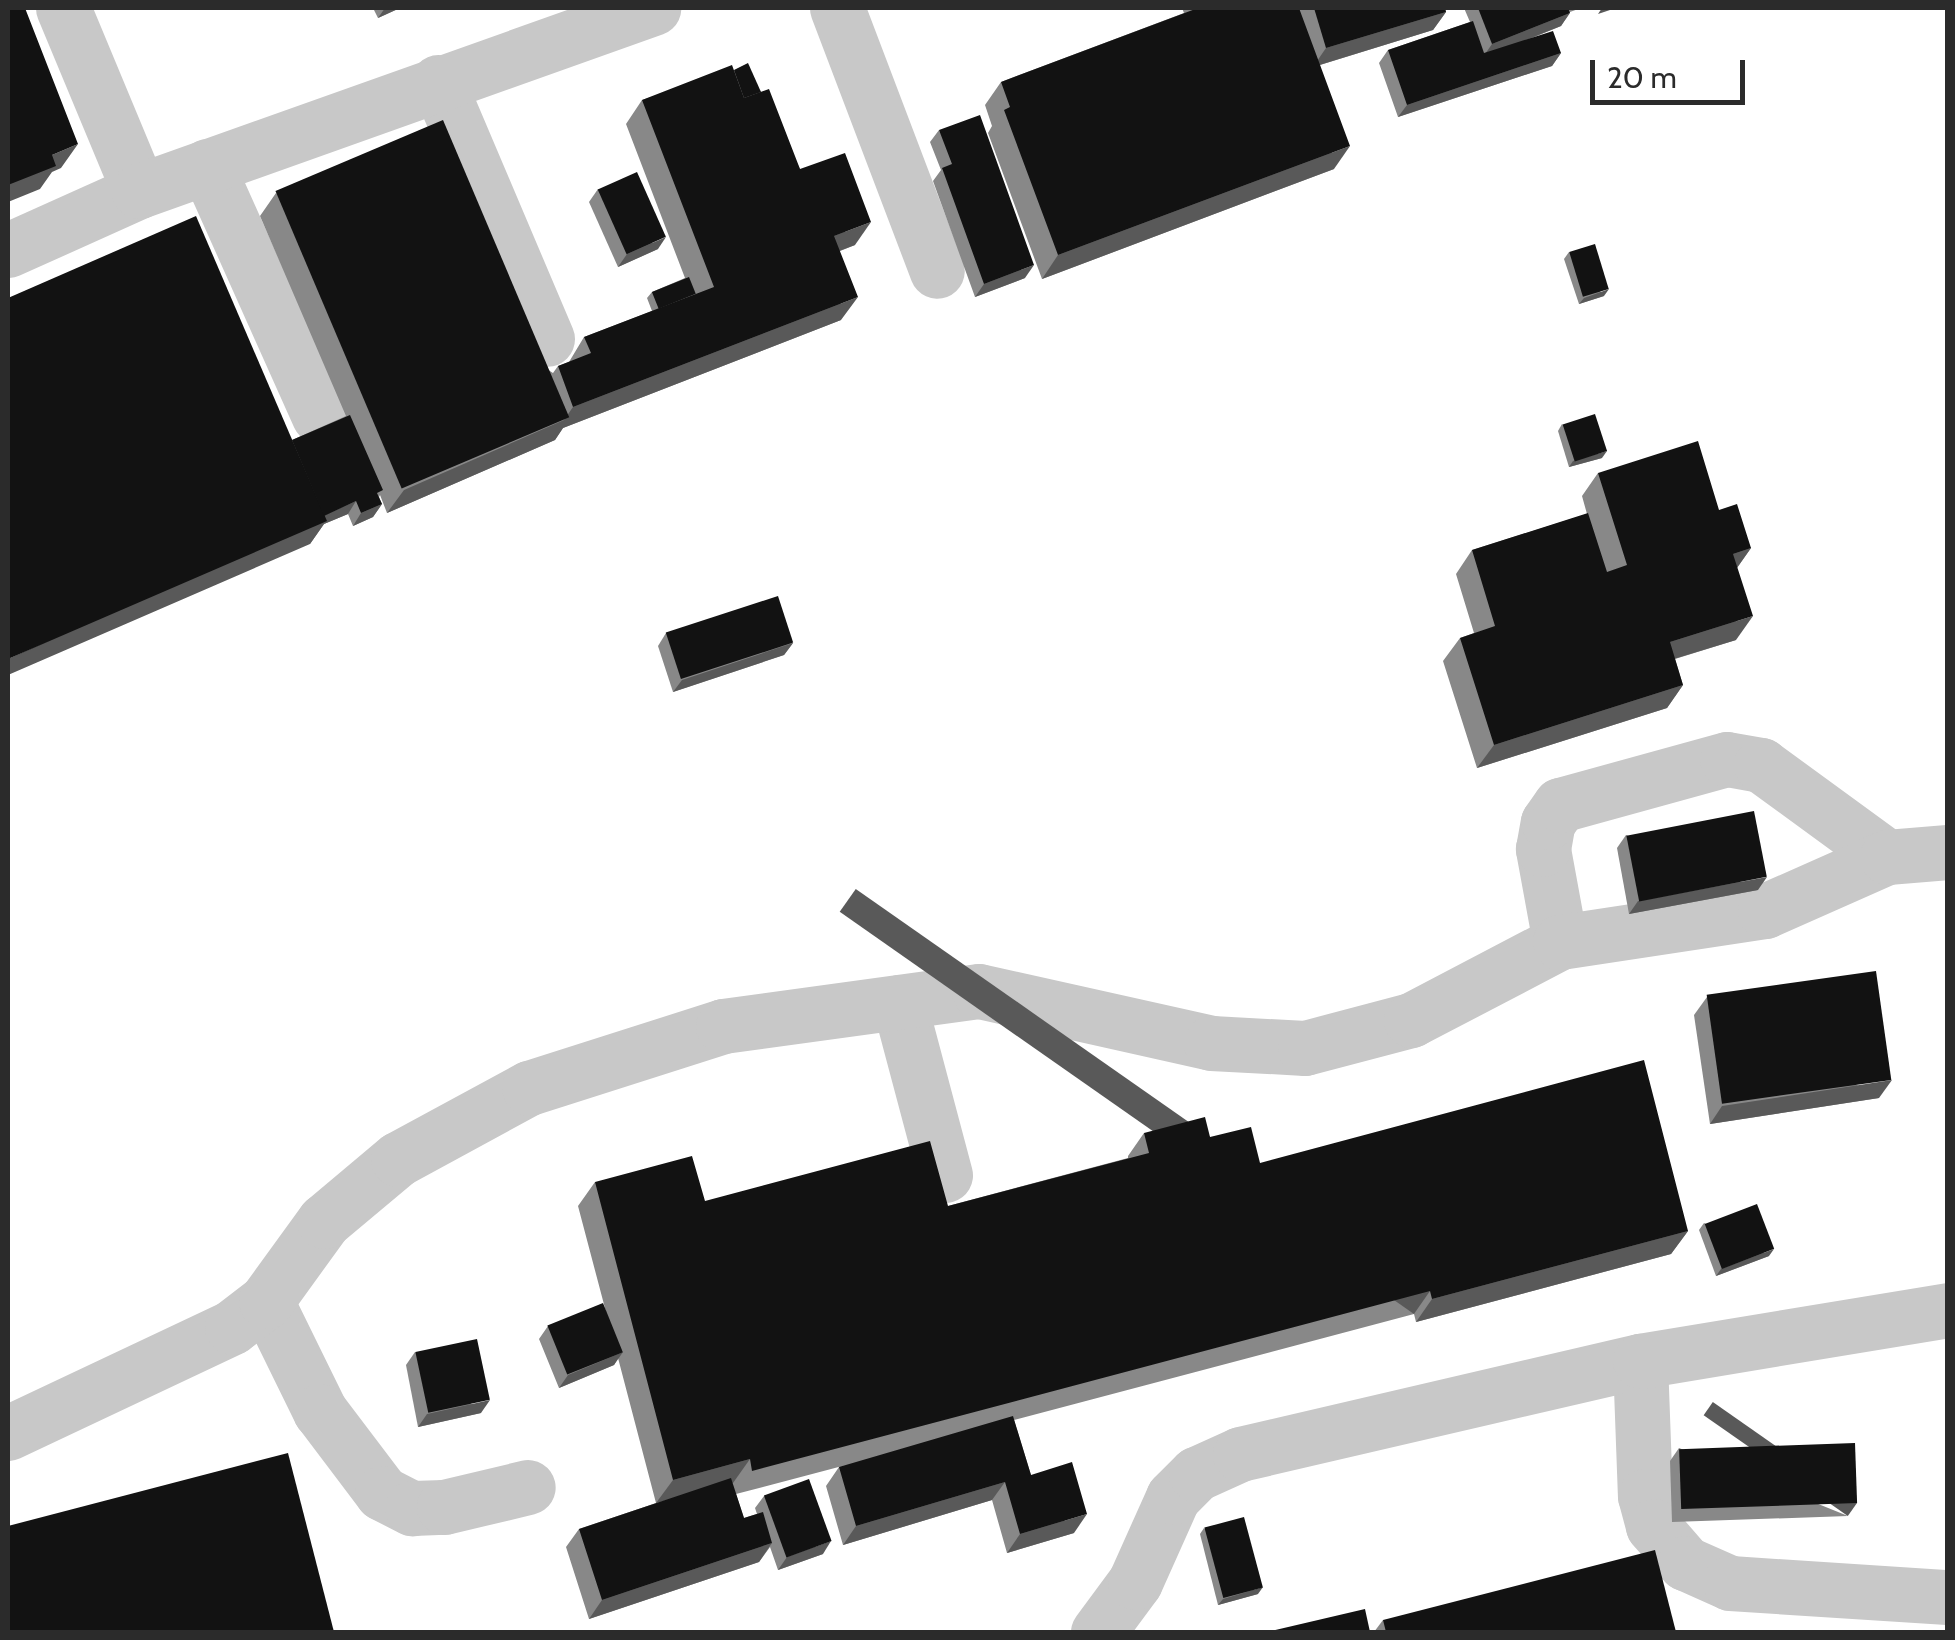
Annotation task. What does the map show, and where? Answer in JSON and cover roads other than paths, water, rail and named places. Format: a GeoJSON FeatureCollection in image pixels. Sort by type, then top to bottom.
{"type":"FeatureCollection","features":[{"type":"Feature","properties":{"kind":"lane"},"geometry":{"type":"LineString","coordinates":[[63,8],[139,191]]}},
{"type":"Feature","properties":{"kind":"lane"},"geometry":{"type":"LineString","coordinates":[[8,250],[139,191],[653,8]]}},
{"type":"Feature","properties":{"kind":"lane"},"geometry":{"type":"LineString","coordinates":[[837,8],[937,271]]}},
{"type":"Feature","properties":{"kind":"lane"},"geometry":{"type":"LineString","coordinates":[[438,82],[548,339]]}},
{"type":"Feature","properties":{"kind":"lane"},"geometry":{"type":"LineString","coordinates":[[207,166],[319,416]]}},
{"type":"Feature","properties":{"kind":"lane"},"geometry":{"type":"LineString","coordinates":[[1560,942],[1543,849],[1560,805],[1727,760],[1761,765],[1887,857]]}},
{"type":"Feature","properties":{"kind":"lane"},"geometry":{"type":"LineString","coordinates":[[8,1432],[204,1343],[266,1302],[324,1220],[398,1158],[529,1088],[723,1026],[979,991],[1211,1043],[1304,1048],[1411,1020],[1560,942],[1766,911],[1887,857],[1948,852]]}},
{"type":"Feature","properties":{"kind":"lane"},"geometry":{"type":"LineString","coordinates":[[900,1002],[945,1175]]}},
{"type":"Feature","properties":{"kind":"lane"},"geometry":{"type":"LineString","coordinates":[[266,1302],[320,1411],[382,1493],[412,1508],[444,1507],[528,1488]]}},
{"type":"Feature","properties":{"kind":"lane"},"geometry":{"type":"LineString","coordinates":[[1098,1632],[1135,1582],[1173,1497],[1216,1464],[1640,1361],[1948,1310]]}},
{"type":"Feature","properties":{"kind":"lane"},"geometry":{"type":"LineString","coordinates":[[1640,1361],[1645,1496],[1653,1526],[1685,1563],[1730,1583],[1948,1597]]}}]}
